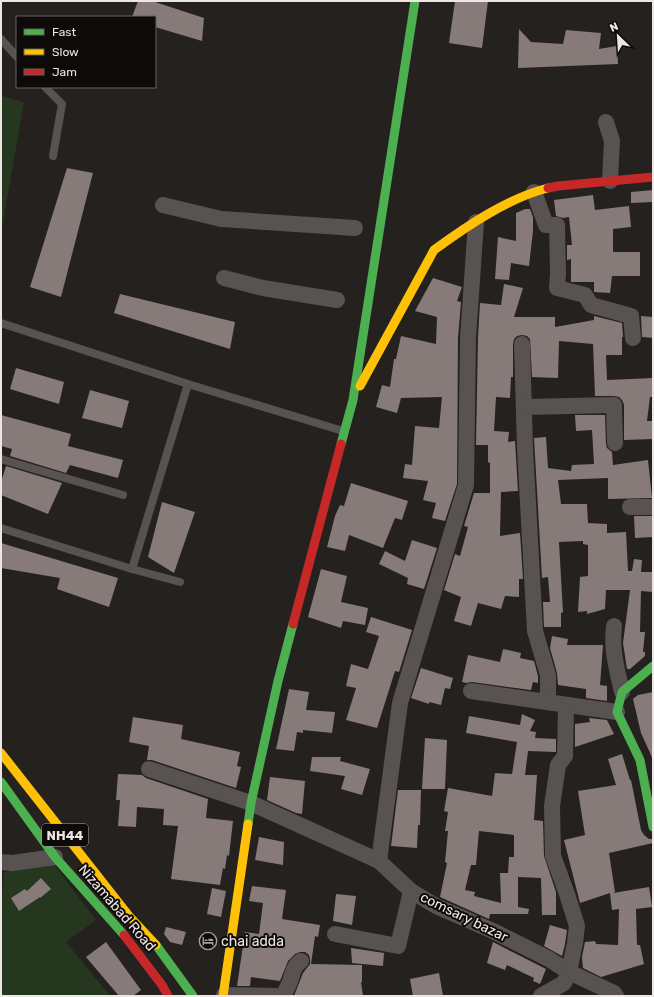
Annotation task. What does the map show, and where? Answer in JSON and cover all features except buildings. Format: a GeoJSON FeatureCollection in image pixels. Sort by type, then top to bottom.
{"type":"FeatureCollection","features":[{"type":"Feature","properties":{"kind":"main road"},"geometry":{"type":"LineString","coordinates":[[223,995],[251,802],[278,681],[353,400],[415,1]]}},
{"type":"Feature","properties":{"kind":"main road"},"geometry":{"type":"LineString","coordinates":[[353,400],[434,250],[452,236],[512,201],[534,192],[558,186],[653,177]]}},
{"type":"Feature","properties":{"kind":"main road"},"geometry":{"type":"LineString","coordinates":[[653,666],[622,692],[617,712],[646,758],[653,827]]}},
{"type":"Feature","properties":{"kind":"main road","name":"Nizamabad Road"},"geometry":{"type":"LineString","coordinates":[[1,753],[129,916],[140,926],[158,947],[193,996]]}},
{"type":"Feature","properties":{"kind":"main road","name":"Nizamabad Road"},"geometry":{"type":"LineString","coordinates":[[1,782],[55,857],[126,938],[162,985],[168,996]]}},
{"type":"Feature","properties":{"kind":"street"},"geometry":{"type":"LineString","coordinates":[[606,122],[612,141],[610,181]]}},
{"type":"Feature","properties":{"kind":"street"},"geometry":{"type":"LineString","coordinates":[[534,192],[546,225],[557,225],[557,288],[585,296],[591,305],[631,316],[633,338]]}},
{"type":"Feature","properties":{"kind":"street"},"geometry":{"type":"LineString","coordinates":[[163,205],[221,219],[355,228]]}},
{"type":"Feature","properties":{"kind":"street"},"geometry":{"type":"LineString","coordinates":[[379,861],[400,703],[466,485],[468,338],[476,222]]}},
{"type":"Feature","properties":{"kind":"street"},"geometry":{"type":"LineString","coordinates":[[224,278],[264,288],[337,300]]}},
{"type":"Feature","properties":{"kind":"street"},"geometry":{"type":"LineString","coordinates":[[522,344],[535,631],[548,675],[548,702]]}},
{"type":"Feature","properties":{"kind":"street"},"geometry":{"type":"LineString","coordinates":[[524,407],[614,404],[615,443]]}},
{"type":"Feature","properties":{"kind":"street"},"geometry":{"type":"LineString","coordinates":[[630,507],[653,507]]}},
{"type":"Feature","properties":{"kind":"street"},"geometry":{"type":"LineString","coordinates":[[614,626],[612,640],[622,692]]}},
{"type":"Feature","properties":{"kind":"street"},"geometry":{"type":"LineString","coordinates":[[471,691],[617,712]]}},
{"type":"Feature","properties":{"kind":"street"},"geometry":{"type":"LineString","coordinates":[[548,994],[564,983],[569,972],[577,926],[553,856],[552,806],[558,766],[565,756],[566,705]]}},
{"type":"Feature","properties":{"kind":"street","name":"comsary bazar"},"geometry":{"type":"LineString","coordinates":[[149,769],[251,802],[379,861],[411,891],[436,906],[493,931],[549,959],[569,972],[589,980],[614,993],[616,996]]}},
{"type":"Feature","properties":{"kind":"street"},"geometry":{"type":"LineString","coordinates":[[1,862],[12,863],[55,857]]}},
{"type":"Feature","properties":{"kind":"street"},"geometry":{"type":"LineString","coordinates":[[335,934],[398,946],[411,891]]}},
{"type":"Feature","properties":{"kind":"street"},"geometry":{"type":"LineString","coordinates":[[283,996],[290,983],[293,969],[296,964],[301,961]]}},
{"type":"Feature","properties":{"kind":"street"},"geometry":{"type":"LineString","coordinates":[[223,995],[276,996]]}},
{"type":"Feature","properties":{"kind":"lane"},"geometry":{"type":"LineString","coordinates":[[1,39],[16,56]]}},
{"type":"Feature","properties":{"kind":"lane"},"geometry":{"type":"LineString","coordinates":[[47,88],[62,104],[53,156]]}},
{"type":"Feature","properties":{"kind":"lane"},"geometry":{"type":"LineString","coordinates":[[1,323],[188,384],[345,432]]}},
{"type":"Feature","properties":{"kind":"lane"},"geometry":{"type":"LineString","coordinates":[[132,569],[188,384]]}},
{"type":"Feature","properties":{"kind":"lane"},"geometry":{"type":"LineString","coordinates":[[1,460],[123,495]]}},
{"type":"Feature","properties":{"kind":"lane"},"geometry":{"type":"LineString","coordinates":[[1,528],[132,569],[180,582]]}},
{"type":"Feature","properties":{"kind":"green space"},"geometry":{"type":"Polygon","coordinates":[[[1,96],[24,102],[1,233],[1,96]]]}},
{"type":"Feature","properties":{"kind":"green space"},"geometry":{"type":"Polygon","coordinates":[[[53,863],[96,920],[66,942],[110,996],[1,996],[1,913],[4,872],[53,863]]]}},
{"type":"Feature","properties":{"kind":"traffic: fast"},"geometry":{"type":"LineString","coordinates":[[341,444],[353,400],[415,1]]}},
{"type":"Feature","properties":{"kind":"traffic: fast"},"geometry":{"type":"LineString","coordinates":[[248,824],[251,803],[278,681],[293,624]]}},
{"type":"Feature","properties":{"kind":"traffic: fast"},"geometry":{"type":"LineString","coordinates":[[653,666],[622,692],[617,712],[640,760],[653,827]]}},
{"type":"Feature","properties":{"kind":"traffic: fast"},"geometry":{"type":"LineString","coordinates":[[1,782],[55,857],[124,935]]}},
{"type":"Feature","properties":{"kind":"traffic: fast"},"geometry":{"type":"LineString","coordinates":[[156,945],[193,996]]}},
{"type":"Feature","properties":{"kind":"traffic: slow"},"geometry":{"type":"LineString","coordinates":[[360,386],[434,250],[488,214],[518,199],[548,188]]}},
{"type":"Feature","properties":{"kind":"traffic: slow"},"geometry":{"type":"LineString","coordinates":[[1,753],[129,916],[156,945]]}},
{"type":"Feature","properties":{"kind":"traffic: slow"},"geometry":{"type":"LineString","coordinates":[[223,996],[248,824]]}},
{"type":"Feature","properties":{"kind":"traffic: jam"},"geometry":{"type":"LineString","coordinates":[[548,188],[653,177]]}},
{"type":"Feature","properties":{"kind":"traffic: jam"},"geometry":{"type":"LineString","coordinates":[[293,624],[341,444]]}},
{"type":"Feature","properties":{"kind":"traffic: jam"},"geometry":{"type":"LineString","coordinates":[[124,935],[162,985],[168,996]]}},
{"type":"Feature","properties":{"kind":"place","name":"chai adda"},"geometry":{"type":"Point","coordinates":[208,941]}}]}
